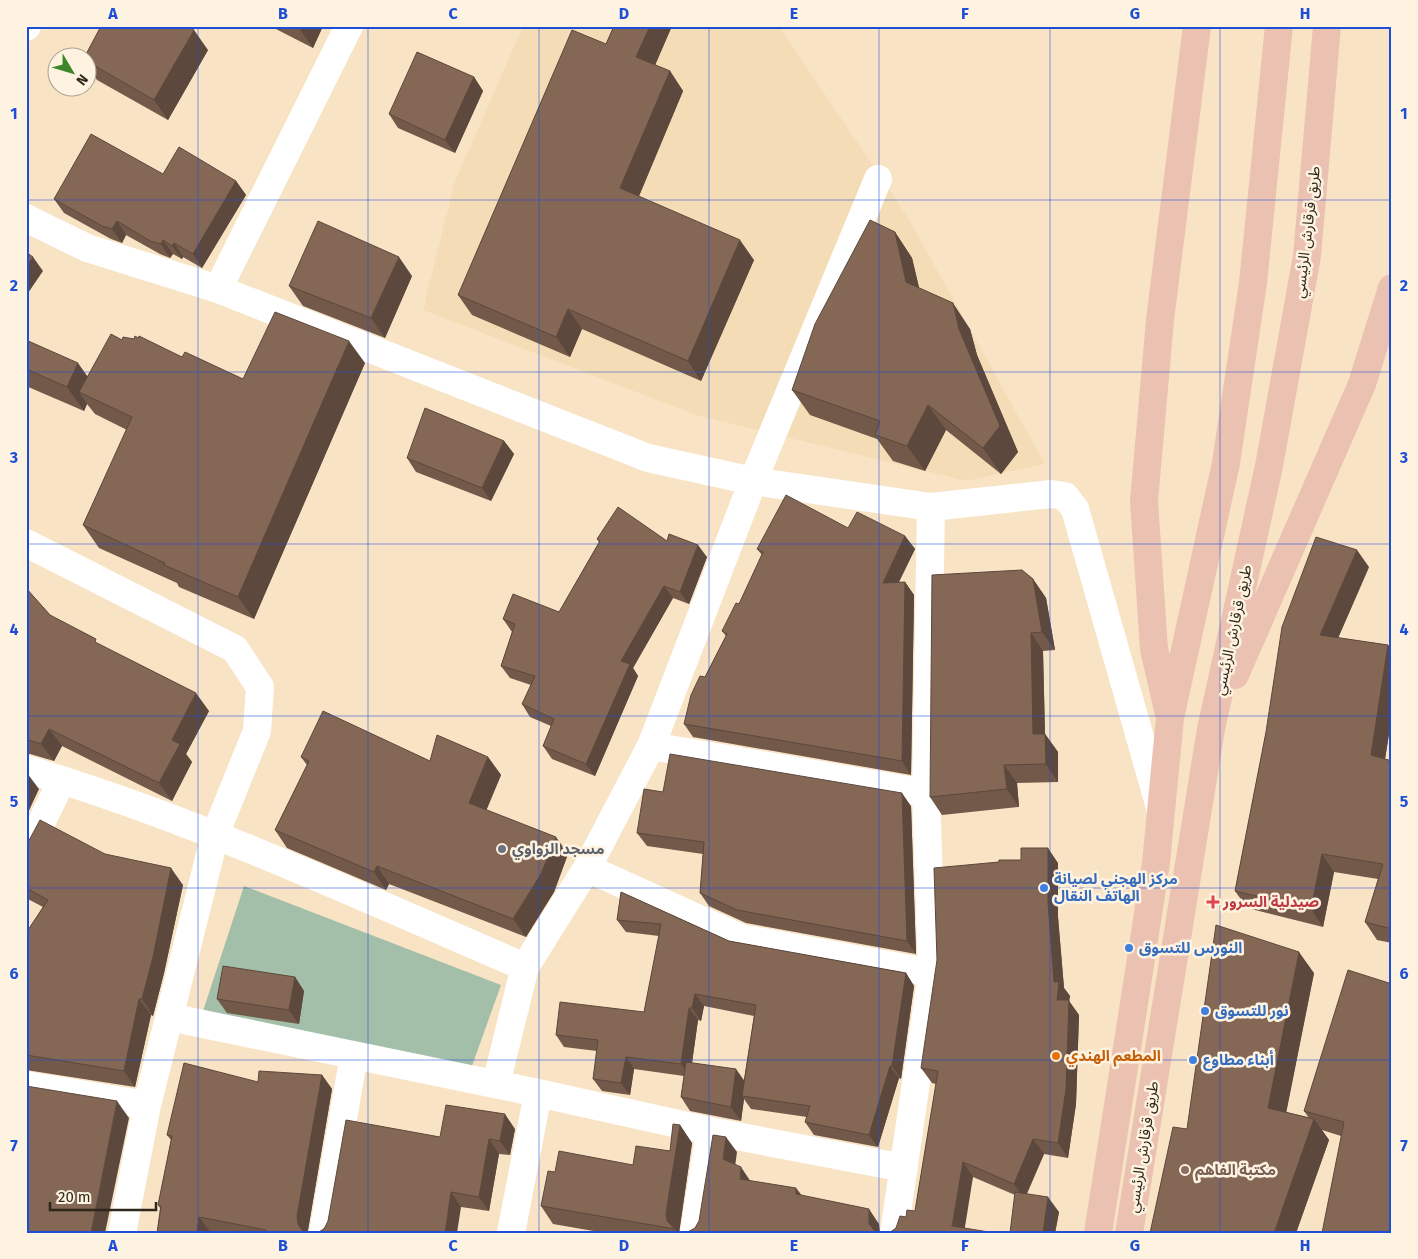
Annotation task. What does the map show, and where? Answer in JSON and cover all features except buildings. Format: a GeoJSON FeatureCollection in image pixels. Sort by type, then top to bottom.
{"type":"FeatureCollection","features":[{"type":"Feature","properties":{"kind":"main road"},"geometry":{"type":"LineString","coordinates":[[1186,26],[1194,59]]}},
{"type":"Feature","properties":{"kind":"main road"},"geometry":{"type":"LineString","coordinates":[[1170,718],[1154,649],[1144,501],[1160,320],[1197,26]]}},
{"type":"Feature","properties":{"kind":"main road","name":"طريق قرقارش الرئيسي"},"geometry":{"type":"LineString","coordinates":[[1098,1233],[1156,863],[1170,718],[1226,463],[1253,283],[1279,26]]}},
{"type":"Feature","properties":{"kind":"main road","name":"طريق قرقارش الرئيسي"},"geometry":{"type":"LineString","coordinates":[[1129,1233],[1211,729],[1269,466],[1307,256],[1327,26]]}},
{"type":"Feature","properties":{"kind":"main road"},"geometry":{"type":"LineString","coordinates":[[1211,729],[1362,384],[1392,288]]}},
{"type":"Feature","properties":{"kind":"street"},"geometry":{"type":"LineString","coordinates":[[218,289],[349,26]]}},
{"type":"Feature","properties":{"kind":"street"},"geometry":{"type":"LineString","coordinates":[[496,1084],[526,968],[587,868],[651,746],[753,481],[878,179]]}},
{"type":"Feature","properties":{"kind":"street"},"geometry":{"type":"LineString","coordinates":[[26,218],[87,248],[218,289],[648,458],[753,481],[930,507],[1051,494],[1065,496],[1076,509],[1161,811]]}},
{"type":"Feature","properties":{"kind":"street"},"geometry":{"type":"LineString","coordinates":[[894,1233],[932,974],[926,793],[930,507]]}},
{"type":"Feature","properties":{"kind":"street"},"geometry":{"type":"LineString","coordinates":[[26,543],[235,649],[260,687],[257,731],[216,835],[147,1105],[122,1233]]}},
{"type":"Feature","properties":{"kind":"street"},"geometry":{"type":"LineString","coordinates":[[651,746],[926,793]]}},
{"type":"Feature","properties":{"kind":"street"},"geometry":{"type":"LineString","coordinates":[[26,769],[216,835],[526,968]]}},
{"type":"Feature","properties":{"kind":"street"},"geometry":{"type":"LineString","coordinates":[[26,854],[62,780]]}},
{"type":"Feature","properties":{"kind":"street"},"geometry":{"type":"LineString","coordinates":[[587,868],[741,938],[932,974]]}},
{"type":"Feature","properties":{"kind":"street"},"geometry":{"type":"LineString","coordinates":[[169,1017],[496,1084],[710,1132],[904,1168]]}},
{"type":"Feature","properties":{"kind":"street"},"geometry":{"type":"LineString","coordinates":[[323,1233],[354,1055]]}},
{"type":"Feature","properties":{"kind":"street"},"geometry":{"type":"LineString","coordinates":[[26,1085],[147,1105]]}},
{"type":"Feature","properties":{"kind":"street"},"geometry":{"type":"LineString","coordinates":[[511,1233],[538,1093]]}},
{"type":"Feature","properties":{"kind":"street"},"geometry":{"type":"LineString","coordinates":[[694,1233],[710,1132]]}},
{"type":"Feature","properties":{"kind":"shaded area"},"geometry":{"type":"Polygon","coordinates":[[[523,26],[779,26],[907,216],[1045,464],[966,481],[696,415],[423,310],[455,181],[523,26]]]}},
{"type":"Feature","properties":{"kind":"green space"},"geometry":{"type":"Polygon","coordinates":[[[244,886],[501,985],[472,1066],[202,1014],[244,886]]]}},
{"type":"Feature","properties":{"kind":"place","name":"مسجد الزواوي"},"geometry":{"type":"Point","coordinates":[502,849]}},
{"type":"Feature","properties":{"kind":"place","name":"مركز الهجني لصيانة الهاتف النقال"},"geometry":{"type":"Point","coordinates":[1044,888]}},
{"type":"Feature","properties":{"kind":"place","name":"صيدلية السرور"},"geometry":{"type":"Point","coordinates":[1213,902]}},
{"type":"Feature","properties":{"kind":"place","name":"النورس للتسوق"},"geometry":{"type":"Point","coordinates":[1129,948]}},
{"type":"Feature","properties":{"kind":"place","name":"نور للتسوق"},"geometry":{"type":"Point","coordinates":[1205,1011]}},
{"type":"Feature","properties":{"kind":"place","name":"المطعم الهندي"},"geometry":{"type":"Point","coordinates":[1056,1056]}},
{"type":"Feature","properties":{"kind":"place","name":"أبناء مطاوع"},"geometry":{"type":"Point","coordinates":[1193,1060]}},
{"type":"Feature","properties":{"kind":"place","name":"مكتبة الفاهم"},"geometry":{"type":"Point","coordinates":[1185,1170]}}]}
